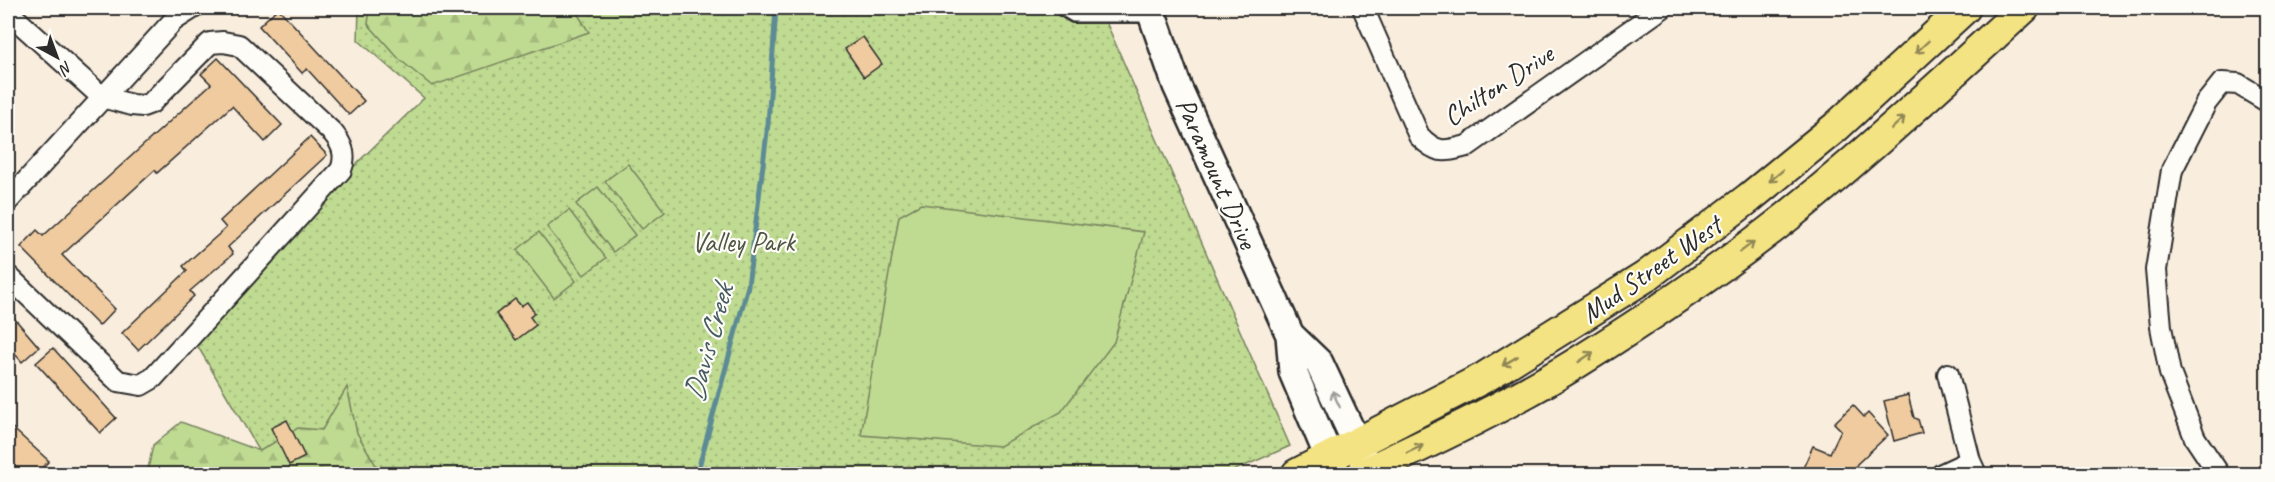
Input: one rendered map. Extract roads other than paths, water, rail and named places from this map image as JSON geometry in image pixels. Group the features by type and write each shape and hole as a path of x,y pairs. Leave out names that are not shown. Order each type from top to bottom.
{"main road":[{"name":"Mud Street West","path":"1297,474 1333,466 1356,443 1485,377 1645,278 1836,127 1965,8"},
{"name":"Mud Street West","path":"1367,473 1450,433 1574,365 1706,277 1785,218 1865,153 2025,8"},
{"name":"Paramount Drive","path":"1152,12 1177,86 1290,335 1293,372 1333,466"},
{"name":"Paramount Drive","path":"1290,335 1319,363 1356,443 1367,473"}],"street":[{"path":"8,201 174,20 193,8"},
{"name":"Chilton Drive","path":"1363,8 1419,135 1431,148 1446,152 1467,146 1662,8"},
{"path":"8,12 102,97 132,105 149,104 210,43 239,45 333,133 341,142 344,154 341,170 153,378 141,385 118,381 8,276"},
{"path":"2219,474 2195,438 2169,373 2161,327 2156,270 2172,170 2206,103 2222,84 2238,84 2268,102"},
{"path":"1942,474 1973,468 1948,374"}],"lane":[{"path":"1058,8 1073,17 1152,12"}],"waterway":[{"name":"Davis Creek","path":"697,474 748,286 768,124 776,8"}],"park label":[{"name":"Valley Park","path":"743,241"}]}
